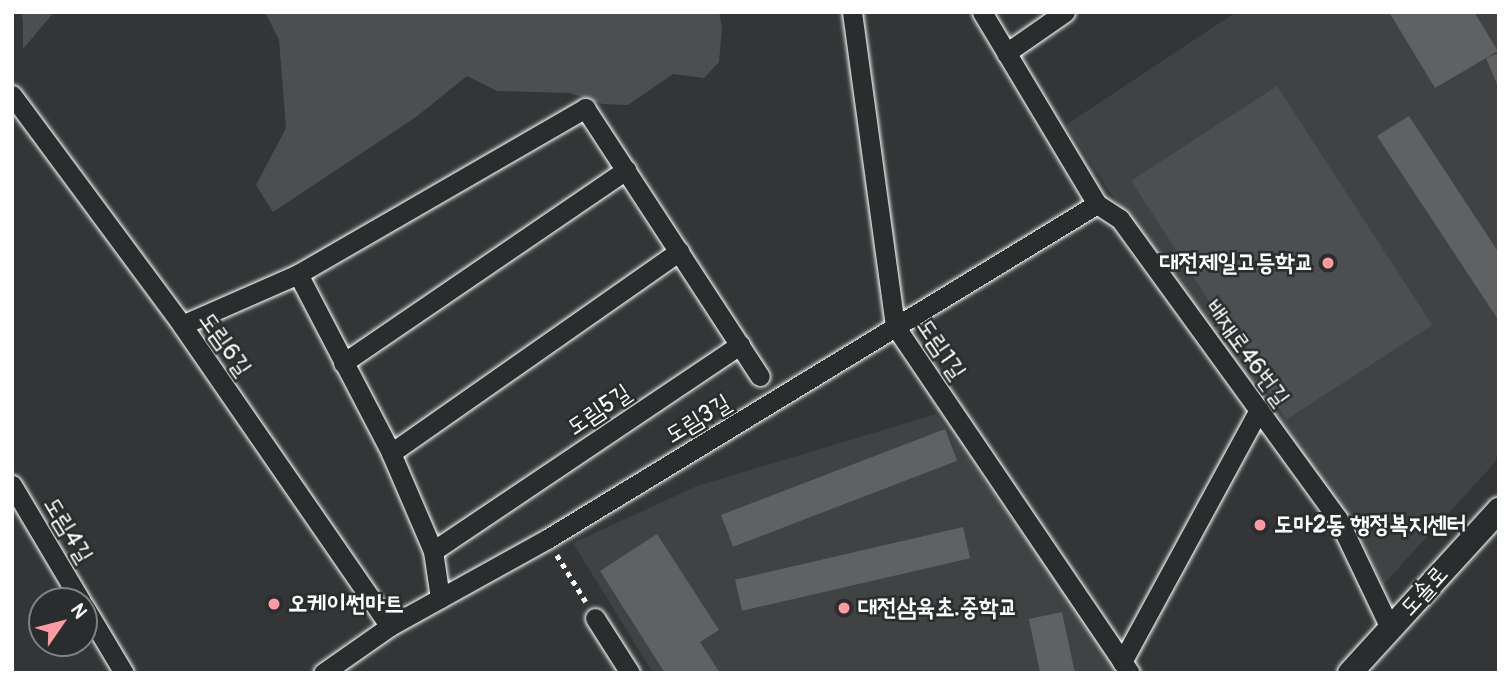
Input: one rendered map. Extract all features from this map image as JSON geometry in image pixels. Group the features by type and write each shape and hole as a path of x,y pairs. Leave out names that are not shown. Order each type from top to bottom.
{"street":[{"name":"도림1길","path":"852,12 895,326 1126,668 1259,411"},
{"name":"배재로46번길","path":"982,12 1097,204 1120,219 1338,519 1390,628"},
{"path":"1006,53 1065,12"},
{"name":"도림6길","path":"12,96 182,325 390,626"},
{"path":"182,325 298,274 585,108 760,376"},
{"path":"343,363 626,170"},
{"name":"도림3길","path":"323,673 390,626 547,539 1097,204"},
{"path":"391,453 679,251"},
{"path":"298,274 391,453 433,551 440,598"},
{"name":"도림5길","path":"433,551 740,345"},
{"name":"도림4길","path":"12,485 73,587"},
{"name":"도솔로","path":"1350,673 1499,510"},
{"path":"595,618 630,673"},
{"path":"98,629 124,673"}],"path":[{"path":"547,539 595,618"}],"shaded area":[{"path":"21,12 54,12 23,49 23,22"},
{"path":"265,12 719,12 722,28 719,62 704,78 673,74 628,105 603,104 570,93 497,91 467,76 416,117 273,212 256,185 286,128 279,40"},
{"name":"대전제일고등학교","path":"1236,12 1499,12 1499,458 1383,585 1352,521 1247,401 1066,125"},
{"path":"1277,86 1432,325 1286,420 1131,181"},
{"name":"대전삼육초.중학교","path":"936,414 1123,673 653,673 573,543 697,486"}],"building":[{"path":"1389,12 1474,12 1498,51 1435,88"},
{"path":"1499,53 1499,89 1486,58"},
{"path":"1409,116 1499,253 1499,321 1377,136"},
{"path":"945,429 957,461 733,547 721,515"},
{"path":"963,527 970,558 742,611 735,580"},
{"path":"657,534 719,630 700,642 720,673 665,673 600,571"},
{"path":"1062,612 1075,673 1040,673 1029,619"}],"place":[{"name":"대전제일고등학교","path":"1328,263"},
{"name":"도마2동 행정복지센터","path":"1260,525"},
{"name":"오케이썬마트","path":"274,604"},
{"name":"대전삼육초.중학교","path":"844,608"}]}
